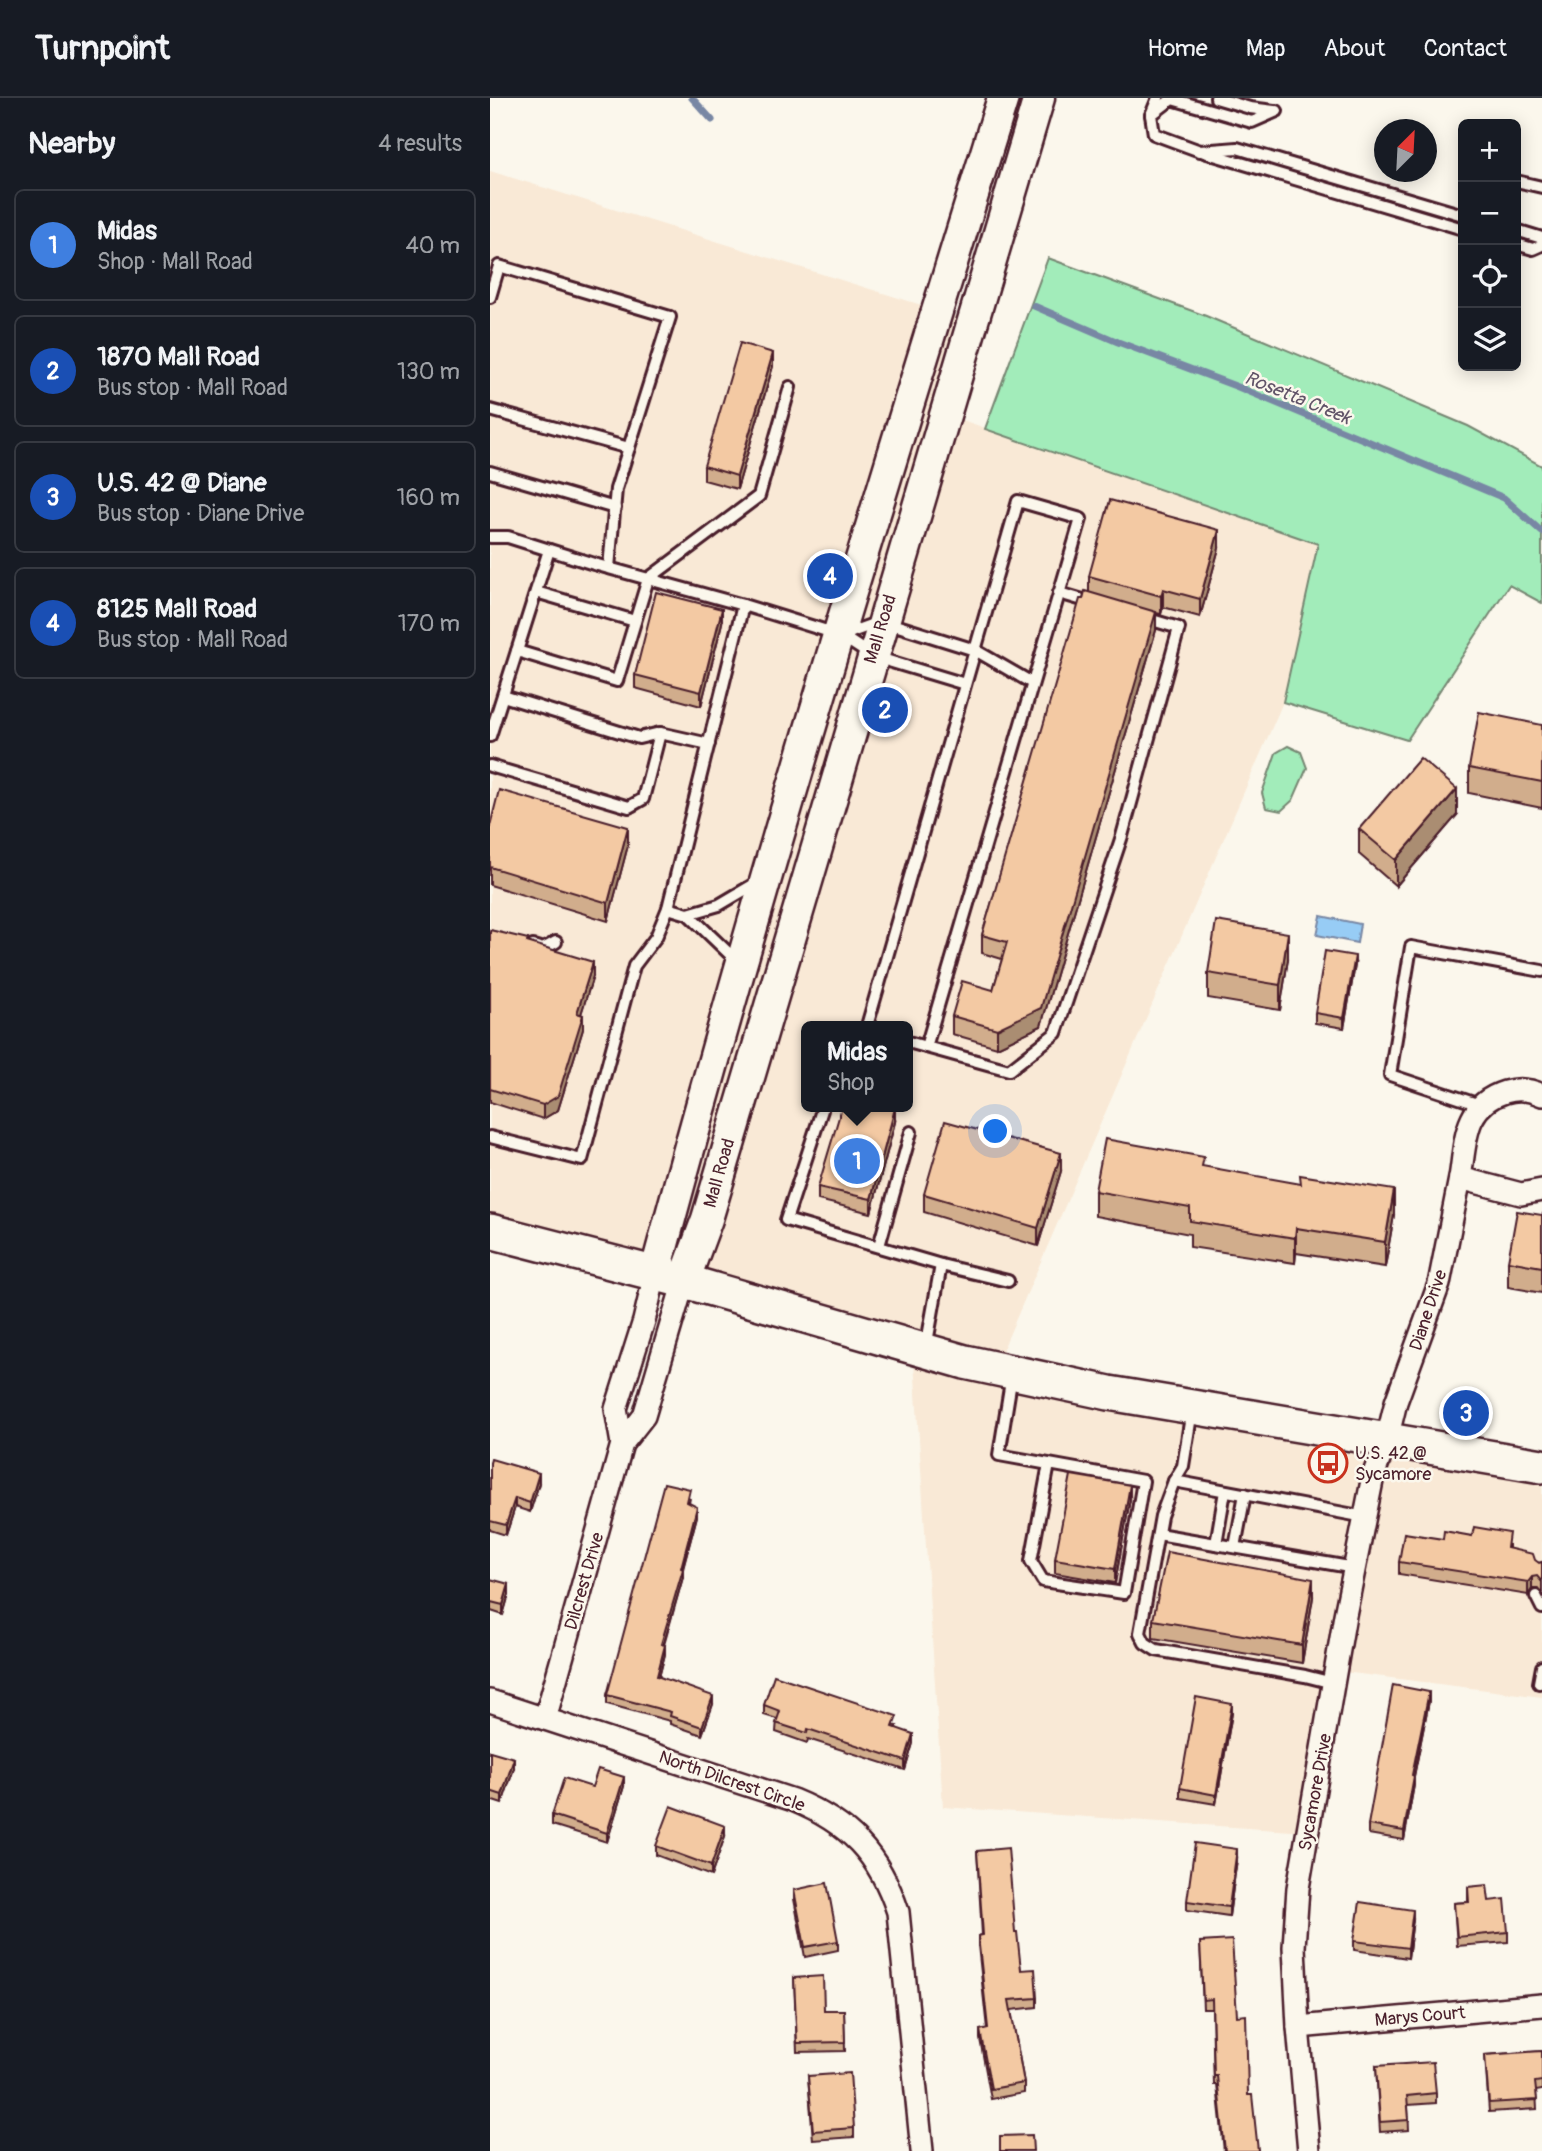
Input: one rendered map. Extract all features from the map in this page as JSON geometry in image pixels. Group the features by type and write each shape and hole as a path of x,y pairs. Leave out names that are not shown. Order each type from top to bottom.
{"main road":[{"name":"Mall Road","path":"669,1277 741,965 900,431 1003,98"},
{"name":"Mall Road","path":"669,1277 707,1219 1039,98"},
{"path":"490,1231 669,1277 1013,1372 1109,1393 1542,1466"}],"street":[{"path":"1479,1105 1497,1094 1514,1089 1532,1090 1542,1095"},
{"name":"Diane Drive","path":"1387,1439 1396,1402 1439,1284 1454,1215 1467,1129 1479,1105"},
{"path":"1460,1178 1521,1194 1542,1190"},
{"name":"Dilcrest Drive","path":"622,1444 616,1409 644,1321 669,1277"},
{"name":"Dilcrest Drive","path":"545,1718 622,1444 644,1416 669,1277"},
{"name":"Sycamore Drive","path":"1309,2151 1294,1947 1298,1888 1373,1476 1387,1439"},
{"name":"North Dilcrest Circle","path":"490,1701 793,1800 821,1812 844,1827 864,1845 890,1887 898,1912 922,2151"},
{"name":"Marys Court","path":"1298,2027 1542,2006"}],"lane":[{"path":"1158,98 1150,115 1154,134 1458,227"},
{"path":"1150,115 1172,99 1252,122 1278,111 1250,108 1216,98"},
{"path":"1200,150 1237,148 1458,214"},
{"path":"1521,181 1542,187"},
{"path":"1521,232 1542,238"},
{"path":"1519,245 1532,249 1542,245"},
{"path":"490,297 499,266 670,317 617,489 609,568"},
{"path":"517,651 617,681 648,579 759,496 790,387"},
{"path":"490,410 629,448"},
{"path":"490,472 615,508"},
{"path":"868,1021 1018,501 1081,519 926,1047"},
{"path":"490,537 508,537 840,635 872,656 965,684"},
{"path":"490,736 549,550"},
{"path":"536,592 635,621"},
{"path":"1059,593 1099,605"},
{"path":"490,1137 582,1160 634,965 656,937 668,908 743,605"},
{"path":"913,1043 1009,1070 1056,1033 1122,836 1179,628 1139,617"},
{"path":"840,635 882,621 975,650 1032,683"},
{"path":"503,696 639,738 660,733 709,744"},
{"path":"490,766 629,807 643,799 660,733"},
{"path":"688,914 719,905 768,877"},
{"path":"668,908 688,914 741,965"},
{"path":"516,942 543,949 556,942"},
{"path":"1479,1105 1390,1075 1411,947 1542,971"},
{"path":"821,1112 786,1220 941,1265 1008,1281"},
{"path":"879,1246 911,1132"},
{"path":"926,1350 941,1265"},
{"path":"1013,1372 999,1455 1049,1464 1143,1481 1124,1593 1043,1581 1031,1561 1049,1464"},
{"path":"1192,1407 1183,1466 1174,1481 1161,1517 1140,1633 1145,1643 1156,1650 1334,1683"},
{"path":"1174,1481 1365,1517"},
{"path":"1216,1544 1225,1491"},
{"path":"1235,1547 1245,1494"},
{"path":"1158,1534 1355,1567"},
{"path":"1536,1596 1542,1608"},
{"path":"1539,1683 1542,1667"}],"shaded area":[{"path":"490,171 973,321 945,414 1318,544 1283,702 997,1363 1542,1468 1542,1697 1336,1671 1307,1832 943,1807 913,1347 490,1231"}],"green space":[{"path":"1048,258 1206,316 1468,426 1542,466 1542,603 1509,585 1407,740 1283,702 1318,544 985,429"},
{"path":"1288,746 1301,752 1307,768 1293,800 1281,811 1266,808 1262,793 1276,753"}],"water":[{"path":"1321,916 1360,924 1357,943 1317,935"}],"building":[{"path":"740,343 773,353 737,476 704,466"},
{"path":"1110,500 1219,530 1200,599 1163,589 1161,596 1089,576"},
{"path":"1085,591 1156,612 1041,1008 997,1029 952,1016 962,981 993,990 1007,942 982,935 1080,599 1083,599"},
{"path":"656,592 722,609 701,692 635,675"},
{"path":"1479,712 1542,725 1542,782 1469,768"},
{"path":"1420,758 1457,789 1396,860 1359,829"},
{"path":"499,790 628,827 608,903 490,867 490,826"},
{"path":"1216,921 1288,933 1280,985 1208,973"},
{"path":"490,930 528,939 527,942 593,962 577,1013 583,1015 558,1096 543,1105 490,1089"},
{"path":"1325,951 1355,956 1344,1018 1315,1013"},
{"path":"840,1112 894,1112 871,1199 818,1187"},
{"path":"945,1121 1061,1153 1038,1228 924,1194"},
{"path":"1105,1139 1204,1157 1202,1166 1301,1184 1300,1175 1394,1190 1385,1242 1296,1228 1295,1238 1190,1221 1190,1208 1095,1191"},
{"path":"1517,1211 1542,1215 1542,1267 1508,1261"},
{"path":"491,1459 539,1473 530,1503 515,1498 506,1525 490,1521"},
{"path":"1071,1475 1130,1485 1115,1569 1055,1559"},
{"path":"664,1483 690,1489 687,1502 697,1507 681,1568 683,1569 661,1644 665,1645 657,1676 713,1696 702,1727 670,1716 671,1712 607,1695"},
{"path":"1474,1527 1509,1533 1507,1548 1533,1554 1535,1560 1542,1562 1542,1582 1537,1576 1528,1582 1399,1562 1404,1533 1443,1539 1444,1531 1472,1536"},
{"path":"1167,1552 1313,1579 1302,1645 1153,1620"},
{"path":"490,1579 509,1584 503,1605 491,1602 490,1605"},
{"path":"774,1675 897,1716 893,1727 913,1734 905,1761 808,1729 807,1733 776,1723 780,1711 764,1705"},
{"path":"1393,1685 1429,1692 1404,1831 1368,1825"},
{"path":"1196,1697 1232,1704 1216,1795 1180,1788"},
{"path":"490,1751 514,1758 502,1795 490,1791"},
{"path":"598,1769 624,1777 607,1833 552,1815 564,1778 592,1787"},
{"path":"671,1806 725,1826 711,1866 656,1846"},
{"path":"1195,1843 1237,1849 1229,1907 1187,1901"},
{"path":"1008,1848 1021,1970 1035,1969 1037,1998 1009,2000 1024,2083 991,2089 980,2030 988,2028 978,1936 983,1935 977,1851"},
{"path":"827,1883 838,1941 805,1947 794,1890"},
{"path":"1487,1885 1489,1901 1505,1899 1508,1932 1457,1937 1454,1903 1469,1902 1468,1887"},
{"path":"1360,1902 1413,1910 1408,1948 1354,1941"},
{"path":"1232,1940 1237,2016 1246,2015 1248,2095 1252,2095 1258,2151 1225,2151 1217,2076 1214,2076 1212,1999 1203,2000 1200,1942"},
{"path":"823,1976 824,2010 844,2010 845,2042 797,2043 794,1978"},
{"path":"1542,2051 1542,2081 1535,2082 1537,2100 1489,2103 1485,2055"},
{"path":"1433,2062 1436,2093 1407,2096 1409,2120 1380,2122 1376,2066"},
{"path":"850,2073 854,2128 813,2131 808,2076"},
{"path":"1032,2135 1033,2151 1000,2151 1000,2136"}],"waterway":[{"name":"Rosetta Creek","path":"692,98 712,120"},
{"name":"Rosetta Creek","path":"1034,306 1118,342 1238,387 1504,498 1542,532"}],"place":[{"name":"8125 Mall Road","path":"830,576"},
{"name":"1870 Mall Road","path":"885,710"},
{"name":"Midas","path":"857,1161"},
{"name":"U.S. 42 @ Diane","path":"1466,1413"},
{"name":"U.S. 42 @ Sycamore","path":"1328,1463"}]}
